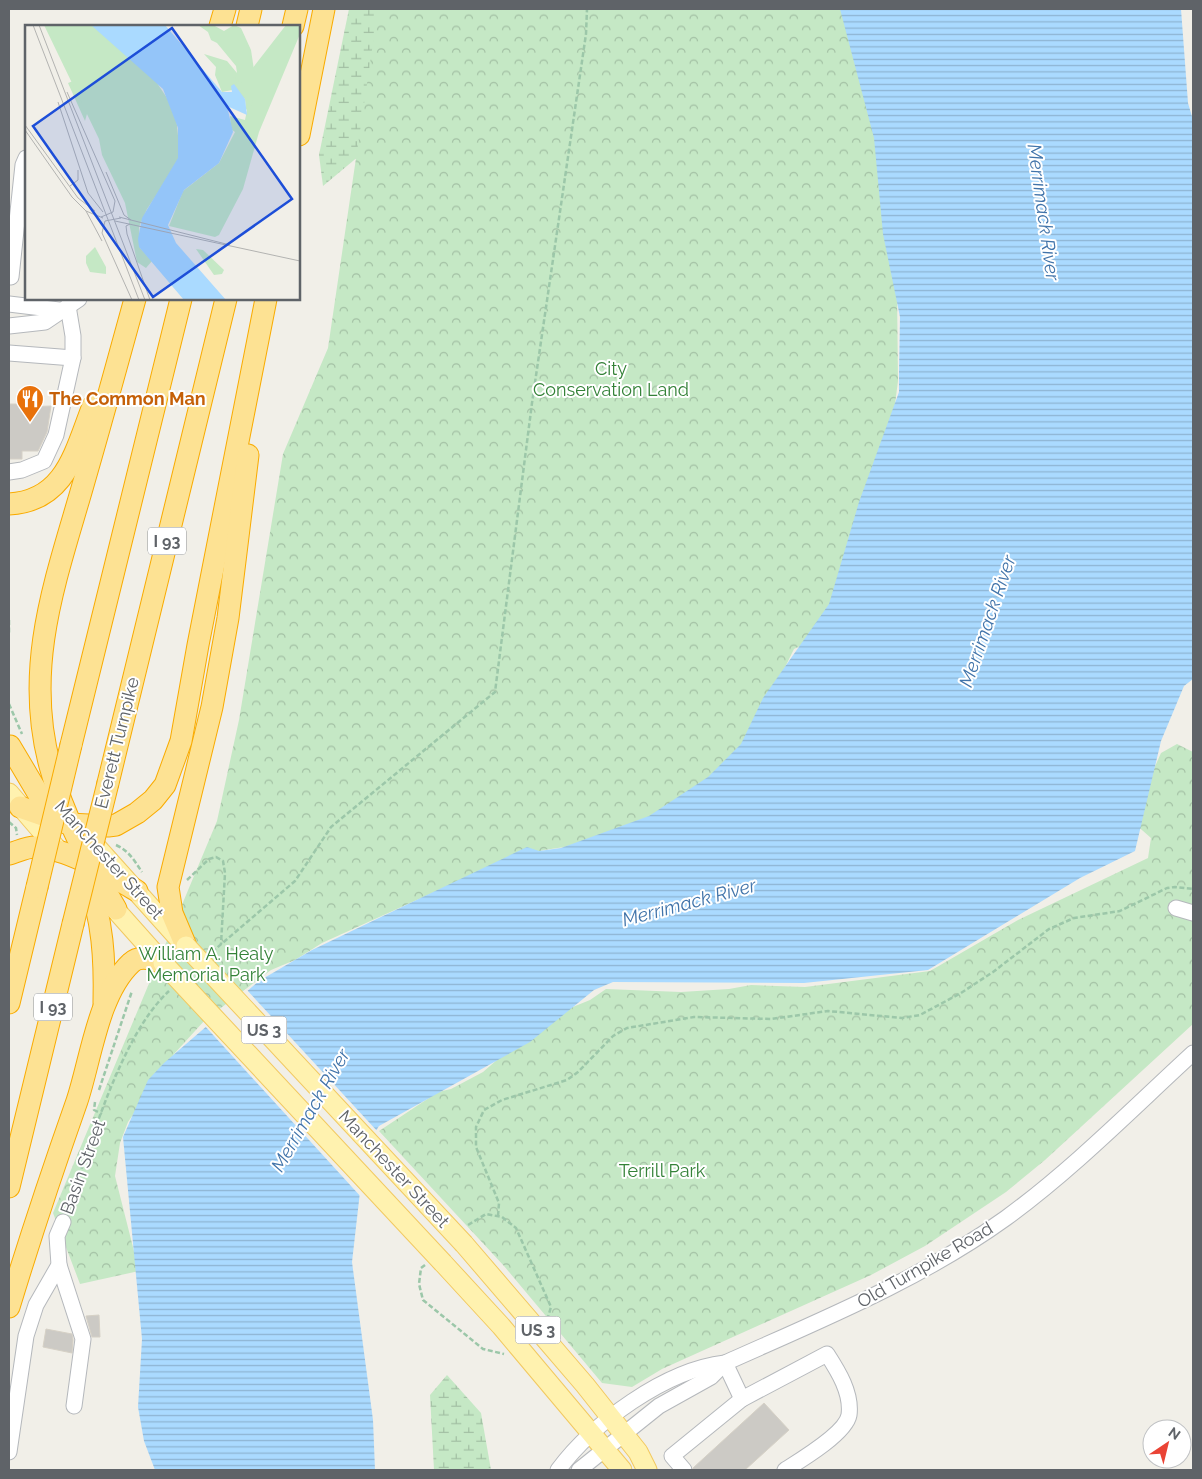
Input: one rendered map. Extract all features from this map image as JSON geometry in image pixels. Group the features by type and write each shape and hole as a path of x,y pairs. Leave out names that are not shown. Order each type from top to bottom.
{"highway":[{"path":"220,25 225,9"},
{"path":"247,25 251,9"},
{"path":"293,25 297,9"},
{"path":"300,130 324,9"},
{"path":"9,504 22,503 37,498 61,480 70,466 134,300"},
{"path":"104,1008 105,975 96,905 79,865 49,764 41,721 39,673 42,645 66,546 134,300"},
{"name":"I 93","path":"9,1003 181,300"},
{"name":"Everett Turnpike","path":"9,1187 226,300"},
{"path":"13,807 65,819 108,826 116,825 137,813 153,800 165,785 181,741 266,300"},
{"path":"186,946 172,914 168,887 212,707 228,618 266,300"},
{"path":"9,745 65,819"},
{"path":"14,848 33,847 79,865 141,883"},
{"path":"79,865 116,909"},
{"path":"9,1307 36,1219 77,1100 104,1008 117,982 131,962 146,958 163,963"}],"main road":[{"name":"Manchester Street","path":"13,807 79,865"},
{"name":"Manchester Street","path":"65,819 141,883 186,946 464,1244 624,1434 638,1452 647,1470"},
{"name":"Manchester Street","path":"116,909 163,963 501,1326 622,1470"}],"street":[{"path":"11,277 25,162"},
{"path":"9,304 68,305"},
{"path":"9,326 45,322 68,305"},
{"path":"9,472 22,470 44,461 56,435 73,358 73,336 68,305"},
{"path":"9,353 73,358"},
{"path":"1176,908 1193,913"},
{"name":"Old Turnpike Road","path":"558,1470 611,1418 635,1400 681,1374 704,1366 724,1363 873,1297 954,1252 997,1224 1075,1161 1193,1053"},
{"name":"Basin Street","path":"63,1222 58,1236 59,1264 83,1339 74,1406"},
{"path":"9,1452 26,1336 36,1305 59,1264"},
{"path":"684,1470 672,1456 742,1399 828,1354 840,1373 849,1399 849,1416 837,1432 786,1470"},
{"path":"724,1363 742,1399"},
{"name":"Old Turnpike Road","path":"579,1470 660,1406 711,1377 724,1363"}],"path":[{"path":"207,957 295,881 331,827 495,692 507,582 583,53 587,9"},
{"path":"9,620 9,635"},
{"path":"13,807 16,828 14,848"},
{"path":"112,843 125,849 141,883"},
{"path":"183,883 208,859 216,857 223,861 221,944"},
{"path":"498,1216 499,1202 476,1148 476,1127 484,1110 502,1100 567,1080 578,1072 613,1036 627,1028 694,1017 771,1019 828,1011 902,1018 920,1015 985,977 1049,929 1074,918 1120,911 1167,888 1193,889"},
{"path":"98,1093 134,984"},
{"name":"Basin Street","path":"63,1222 122,1061 144,1022 172,988"},
{"path":"96,1102 94,1110 102,1114"}],"green space":[{"path":"349,9 524,9 505,34 323,186 319,155"},
{"name":"City Conservation Land","path":"378,9 846,9 864,61 897,290 898,381 891,435 869,527 813,640 794,649 750,738 689,807 592,843 544,850 505,860 322,943 295,960 271,970 205,1020 174,1054 128,1122 120,1143 115,1176 139,1271 80,1284 53,1213 217,821 239,720 283,454 328,348"},
{"name":"Terrill Park","path":"1177,744 1193,752 1193,1024 1045,1160 1006,1192 925,1246 871,1275 662,1369 632,1387 602,1383 504,1266 379,1131 438,1092 451,1089 483,1072 525,1040 537,1036 558,1013 590,1000 606,989 681,992 729,989 751,985 805,987 930,971 1018,920 1148,858 1151,838 1134,823 1144,791 1161,753"},
{"path":"447,1375 481,1413 491,1470 434,1470 430,1395"}],"water":[{"name":"Merrimack River","path":"840,9 1181,9 1188,103 1193,120 1193,679 1184,686 1161,741 1135,851 1080,878 928,970 804,983 613,982 594,990 530,1042 379,1126 365,1148 352,1262 373,1420 375,1470 155,1470 144,1441 138,1407 142,1339 123,1137 148,1080 164,1063 259,981 312,950 527,847 539,851 561,848 649,816 708,777 741,744 763,698 829,604 859,502 899,392 900,317 883,234 874,138"}],"pier":[{"path":"246,989 378,1132 368,1149 362,1198 204,1025"}],"building":[{"name":"The Common Man","path":"9,404 21,404 21,407 51,406 47,432 38,451 22,451 22,459 9,459"},
{"path":"99,1315 100,1337 92,1337 86,1316"},
{"path":"46,1329 72,1334 72,1353 43,1347"},
{"path":"764,1403 789,1430 745,1470 693,1470 693,1468"}],"place":[{"name":"The Common Man","path":"30,423"}],"park label":[{"name":"William A. Healy Memorial Park","path":"206,964"}]}
